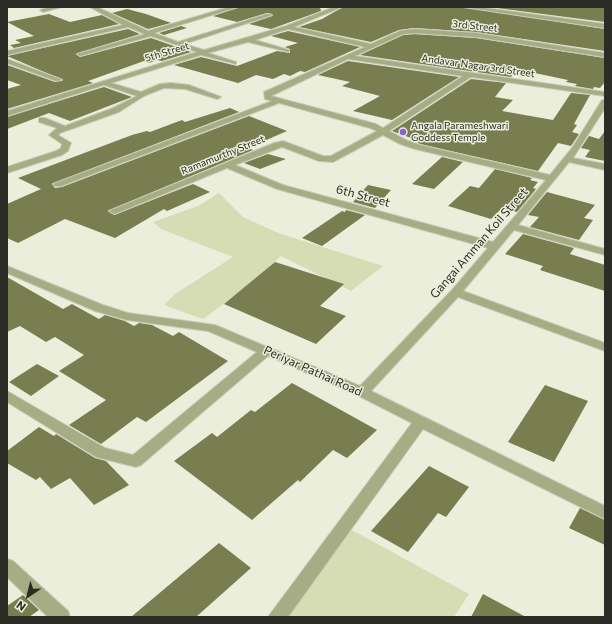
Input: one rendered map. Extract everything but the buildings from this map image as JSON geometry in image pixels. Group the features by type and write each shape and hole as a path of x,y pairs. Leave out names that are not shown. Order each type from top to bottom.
{"street":[{"path":"43,10 59,7"},
{"path":"94,7 150,34 180,43 201,53 234,63"},
{"path":"80,54 235,7"},
{"path":"319,7 336,8"},
{"path":"466,7 605,26"},
{"name":"5th Street","path":"8,113 105,82 248,40 288,27 336,8"},
{"path":"180,43 269,15"},
{"path":"7,52 129,25"},
{"path":"288,27 371,46"},
{"name":"3rd Street","path":"279,101 268,96 268,94 402,32 414,31 476,35 605,55"},
{"path":"248,40 287,51"},
{"name":"Andavar Nagar 3rd Street","path":"348,57 605,94"},
{"path":"7,61 58,80"},
{"name":"Ramamurthy Street","path":"114,211 283,144 322,159 333,159 384,131 469,75"},
{"path":"105,82 141,94"},
{"path":"7,170 65,149 67,143 53,135 64,128 116,110 133,102 140,97 141,94 163,86 186,86 217,97"},
{"path":"58,184 279,101 373,126 403,142 418,147 551,178"},
{"name":"Gangai Amman Koil Street","path":"362,392 456,292 567,159 603,107"},
{"path":"42,120 64,128"},
{"path":"567,159 605,167"},
{"name":"6th Street","path":"227,165 280,187 494,246"},
{"path":"511,226 605,252"},
{"name":"Periyar Pathai Road","path":"7,269 99,308 127,316 211,328 362,392 605,513"},
{"path":"456,292 605,347"},
{"path":"7,396 101,453 136,460 266,351"},
{"path":"277,617 420,422"},
{"path":"7,566 61,617"}],"green space":[{"path":"219,193 243,217 278,233 383,266 351,291 281,256 250,284 203,319 164,305 175,294 233,257 161,229 153,222 198,206"},
{"path":"350,529 469,594 454,617 287,617"}],"place":[{"name":"Angala Parameshwari Goddess Temple","path":"403,132"}]}
